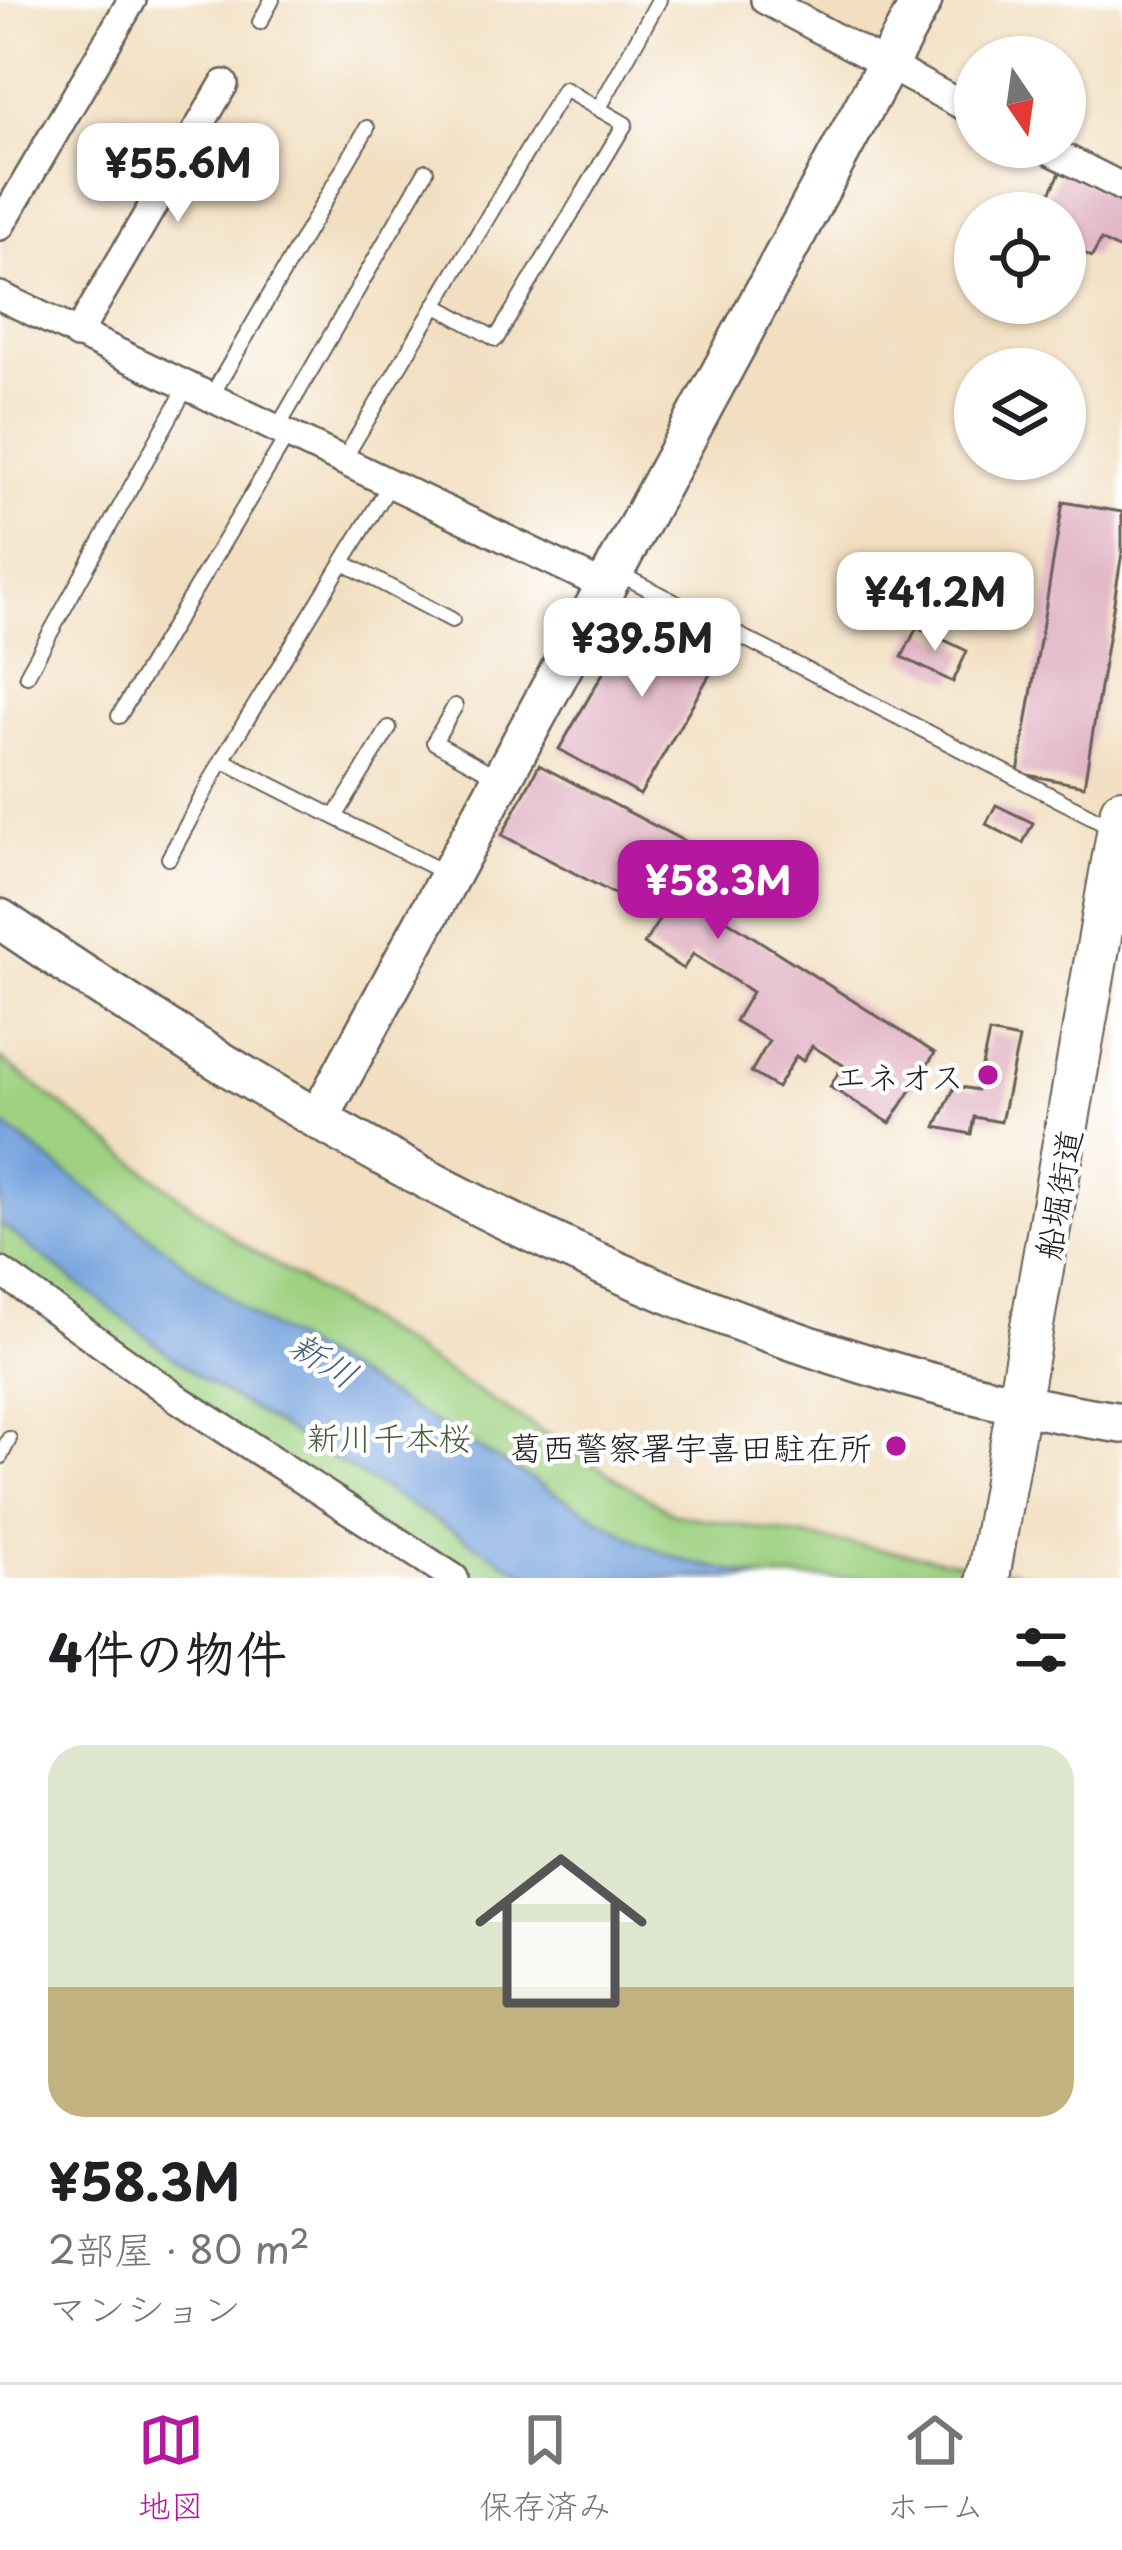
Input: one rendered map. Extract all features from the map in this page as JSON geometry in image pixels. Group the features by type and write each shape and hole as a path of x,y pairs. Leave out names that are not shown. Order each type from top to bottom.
{"main road":[{"name":"船堀街道","path":"989,1572 1120,820"}],"street":[{"path":"0,226 132,0"},
{"path":"765,0 954,101"},
{"path":"320,1116 922,0"},
{"path":"77,334 224,84"},
{"path":"1084,168 1122,187"},
{"path":"0,296 197,394 608,578"},
{"path":"0,919 163,1030 276,1097 567,1248 697,1304 807,1343 1022,1403 1122,1423"},
{"path":"0,1271 200,1413 454,1578"}],"lane":[{"path":"260,22 272,0"},
{"path":"598,109 658,0"},
{"path":"344,459 435,305 564,89 625,124 496,339 435,305"},
{"path":"27,675 197,394 367,128"},
{"path":"119,716 426,171"},
{"path":"169,858 222,760 391,483"},
{"path":"344,562 452,620"},
{"path":"608,578 1120,820"},
{"path":"455,706 434,742 500,778"},
{"path":"335,818 389,728"},
{"path":"222,760 447,874"},
{"path":"0,1456 9,1439"}],"green space":[{"name":"新川千本桜","path":"0,1058 236,1240 674,1514 1051,1578 454,1578 0,1271"}],"water":[{"path":"0,1122 257,1319 641,1543 685,1561 762,1578 533,1578 491,1554 203,1380 0,1224"}],"building":[{"path":"1061,171 1122,203 1122,251 1101,240 1092,257 1086,254 1086,192 1050,192"},
{"path":"1063,502 1122,512 1122,553 1084,786 1018,773"},
{"path":"643,604 724,650 640,795 559,749"},
{"path":"917,627 967,651 953,682 902,657"},
{"path":"539,765 718,859 697,901 935,1053 890,1123 830,1087 843,1065 812,1046 803,1061 796,1056 777,1088 751,1072 769,1041 735,1021 752,992 693,954 683,969 644,944 660,918 502,835"},
{"path":"996,805 1033,823 1023,843 986,824"},
{"path":"989,1033 1019,1039 1001,1122 974,1117 971,1134 936,1127 955,1086 977,1090"}],"place":[{"name":"エネオス","path":"988,1075"},
{"name":"葛西警察署宇喜田駐在所","path":"896,1446"}],"water label":[{"name":"新川","path":"325,1358"}]}
